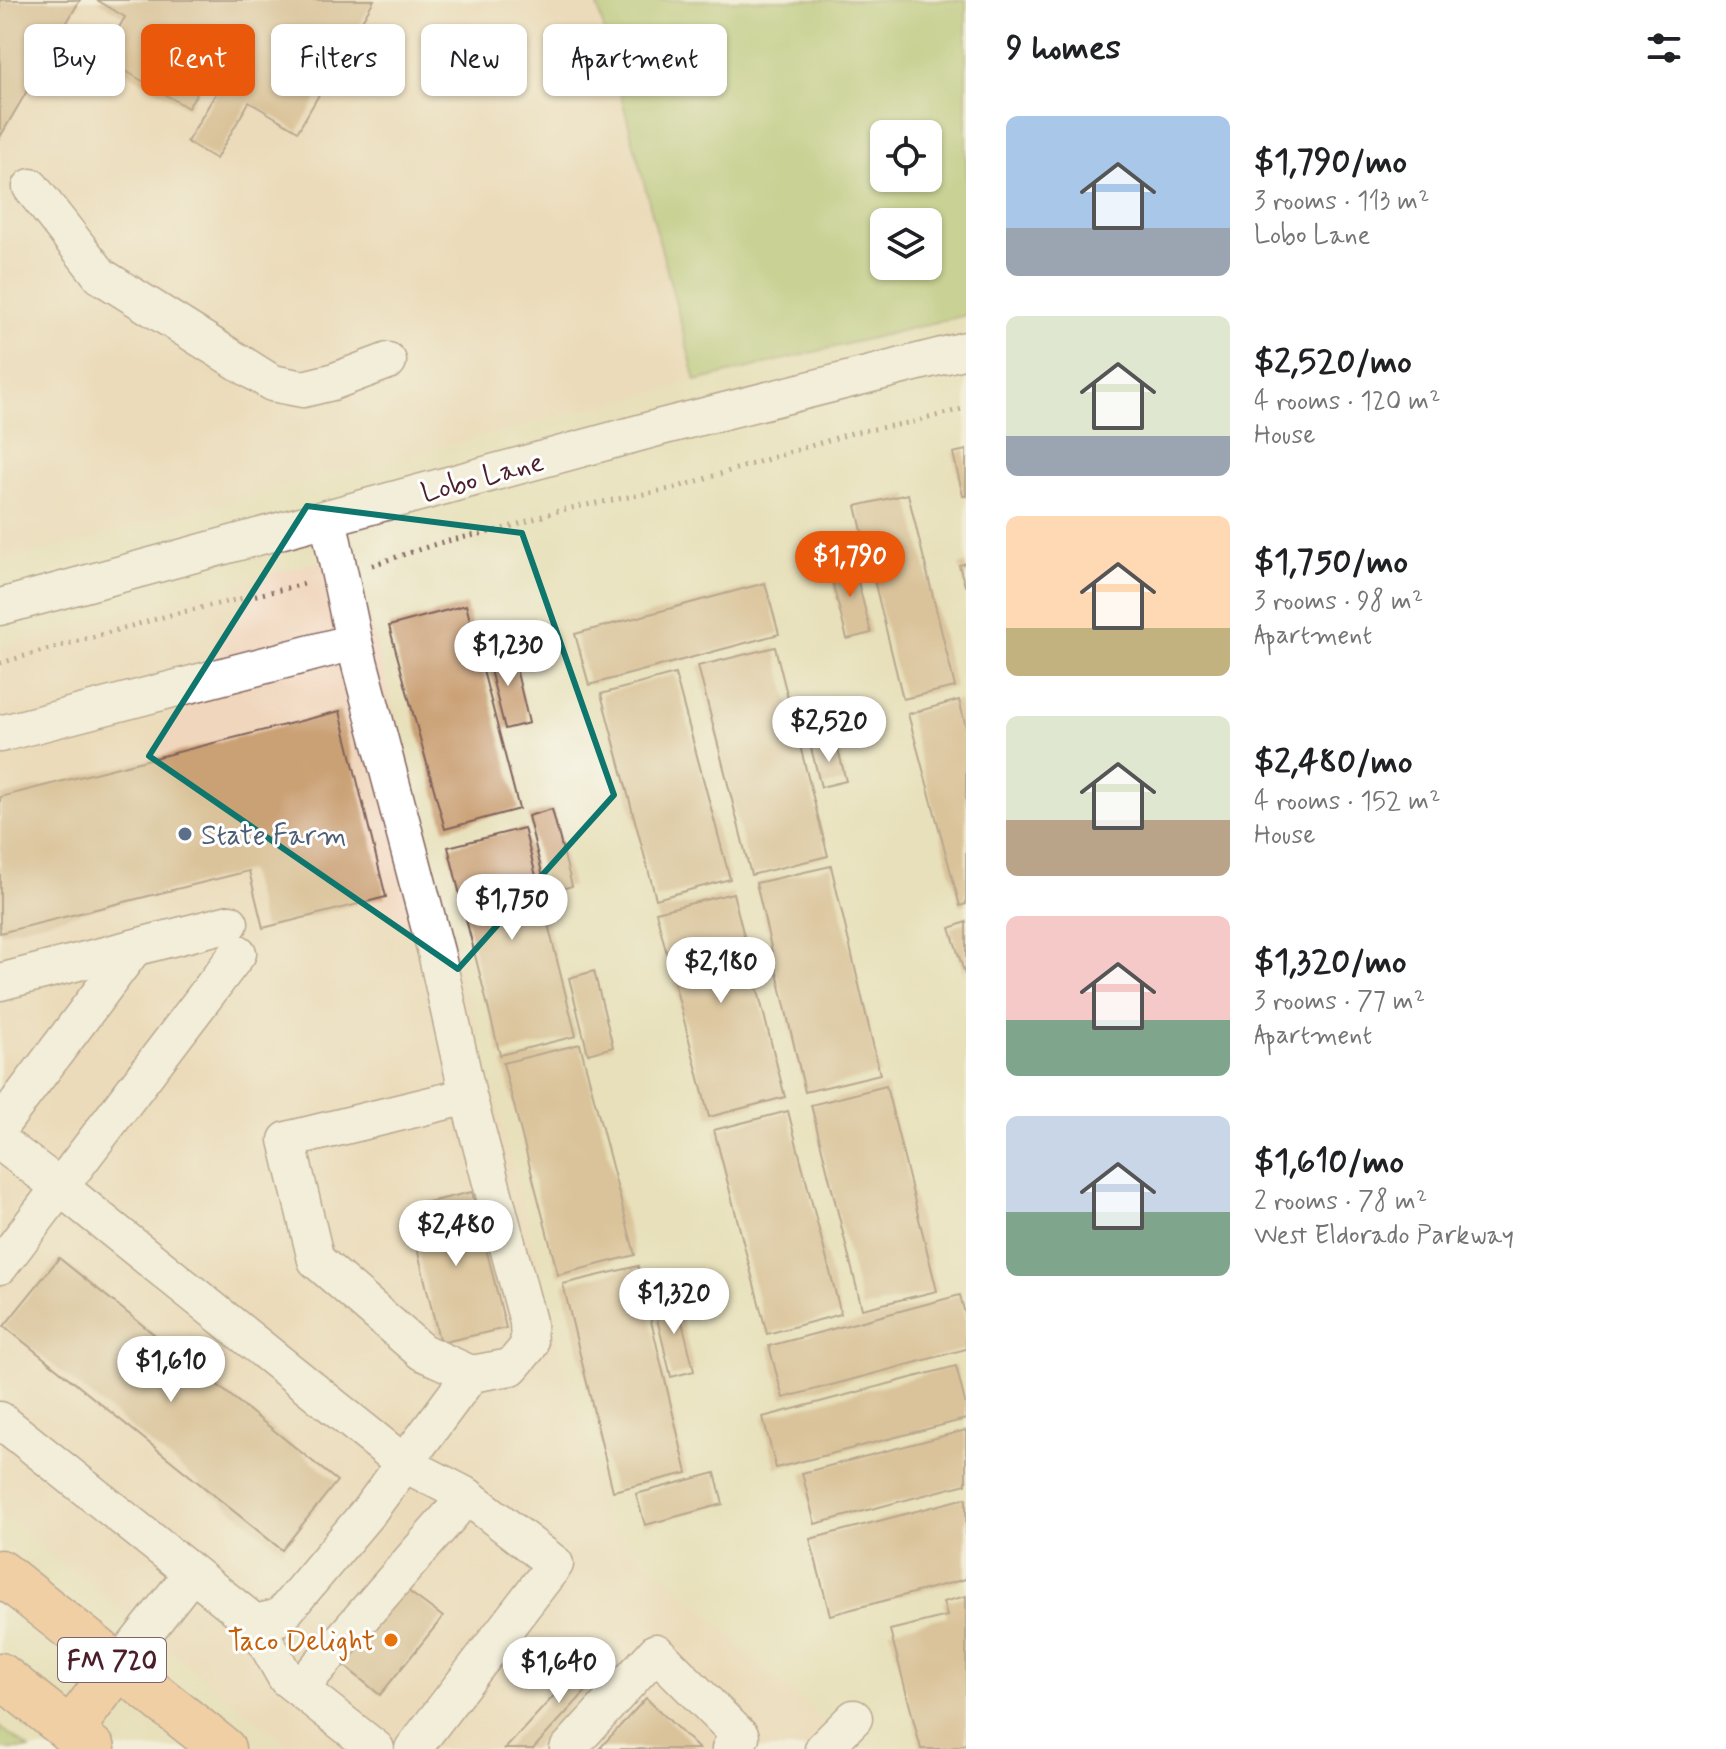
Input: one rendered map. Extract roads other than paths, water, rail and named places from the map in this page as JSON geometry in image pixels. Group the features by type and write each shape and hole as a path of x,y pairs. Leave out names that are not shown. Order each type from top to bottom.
{"main road":[{"name":"FM 720","path":"0,1572 223,1749"},
{"path":"82,1740 119,1666"},
{"name":"FM 720","path":"0,1675 82,1740"}],"street":[{"path":"31,187 101,276 272,383 303,389 332,382 388,361"},
{"name":"Lobo Lane","path":"0,607 661,427 966,350"},
{"path":"328,518 354,642 436,952 468,1096 528,1322 529,1346 511,1367 471,1374 422,1352 316,1260 287,1140 468,1096"},
{"path":"0,734 354,642"},
{"path":"0,982 134,948 234,938 60,1187 0,1266"},
{"path":"0,1126 13,1082 134,948"},
{"path":"0,1142 405,1464 467,1496 555,1564 413,1749"},
{"path":"255,1623 280,1617 405,1464 471,1374"},
{"path":"0,1420 255,1623 286,1678 376,1749"},
{"path":"300,1688 467,1496"},
{"path":"119,1666 192,1573"},
{"path":"568,1749 656,1652 735,1743"},
{"path":"823,1749 854,1718"}],"place":[{"name":"State Farm","path":"185,834"},
{"name":"Taco Delight","path":"391,1640"}]}
